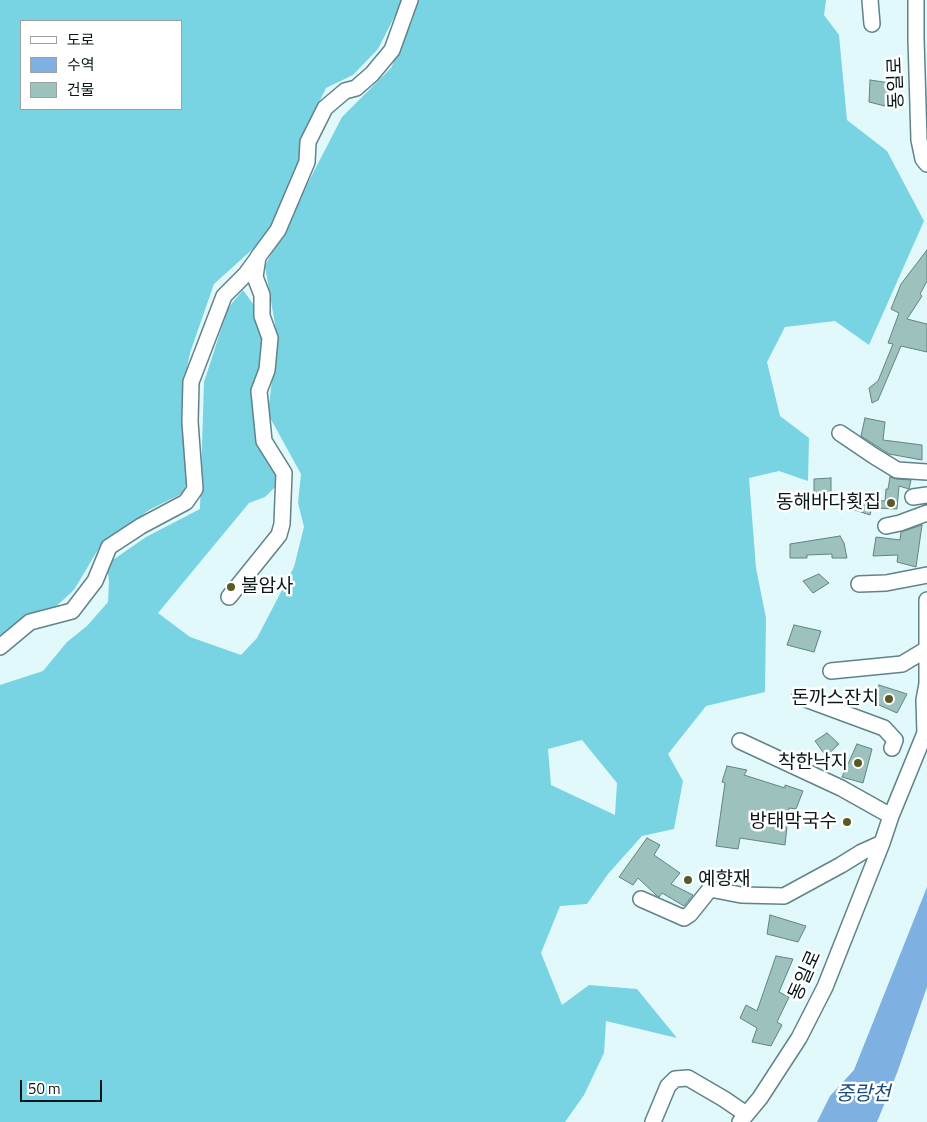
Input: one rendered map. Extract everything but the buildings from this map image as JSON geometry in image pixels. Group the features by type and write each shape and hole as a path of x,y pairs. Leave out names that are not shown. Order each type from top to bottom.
{"street":[{"path":"0,647 30,622 72,611 95,581 109,547 141,526 186,502 195,489 190,422 191,382 224,296 246,274 278,230 307,162 308,142 325,108 345,91 362,84 392,50 410,0"},
{"path":"870,0 872,24"},
{"name":"동일로","path":"916,0 919,140 923,159 927,164"},
{"path":"229,596 279,535 282,524 284,473 264,441 259,391 267,370 270,338 262,316 262,295 255,277 258,257"},
{"path":"840,433 897,470 927,472"},
{"path":"886,526 927,514"},
{"path":"860,584 886,583 927,576"},
{"path":"926,731 924,700 927,659 927,600"},
{"path":"831,671 902,664 926,649"},
{"path":"800,697 884,728 893,744 918,750"},
{"name":"동일로","path":"653,1122 668,1086 675,1079 688,1078 724,1099 743,1118 760,1098 799,1038 825,987 926,731"},
{"path":"740,741 841,788 891,816"},
{"path":"641,899 684,918 690,914 710,890 740,895 784,896 862,852 882,843"}],"shaded area":[{"path":"0,0 403,0 378,49 353,75 326,88 307,127 297,170 275,223 255,247 214,284 190,353 183,388 188,479 183,493 149,510 99,548 74,590 52,610 0,635"},
{"path":"418,0 826,0 824,15 839,35 847,120 887,151 924,221 869,345 835,321 785,327 767,362 780,416 809,438 808,481 779,471 749,478 756,568 766,618 765,692 706,706 668,754 683,781 674,829 642,836 608,874 587,904 560,906 541,953 562,1005 589,985 637,989 677,1038 606,1021 604,1053 584,1095 565,1122 0,1122 0,685 43,671 67,642 87,626 108,602 109,582 107,564 146,537 200,509 204,382 228,308 243,290 256,308 264,338 260,367 273,465 279,483 265,497 249,503 158,613 190,637 241,655 257,638 294,567 304,527 298,503 301,474 268,414 277,336 265,266 342,117 391,68 412,21","holes":["582,740 617,783 615,815 551,785 548,749"]}],"water":[{"name":"중랑천","path":"927,887 927,987 897,1073 877,1122 817,1122 830,1096 854,1070"}],"place":[{"name":"동해바다횟집","path":"891,503"},
{"name":"불암사","path":"231,587"},
{"name":"돈까스잔치","path":"889,699"},
{"name":"착한낙지","path":"858,763"},
{"name":"방태막국수","path":"847,822"},
{"name":"예향재","path":"688,880"}]}
